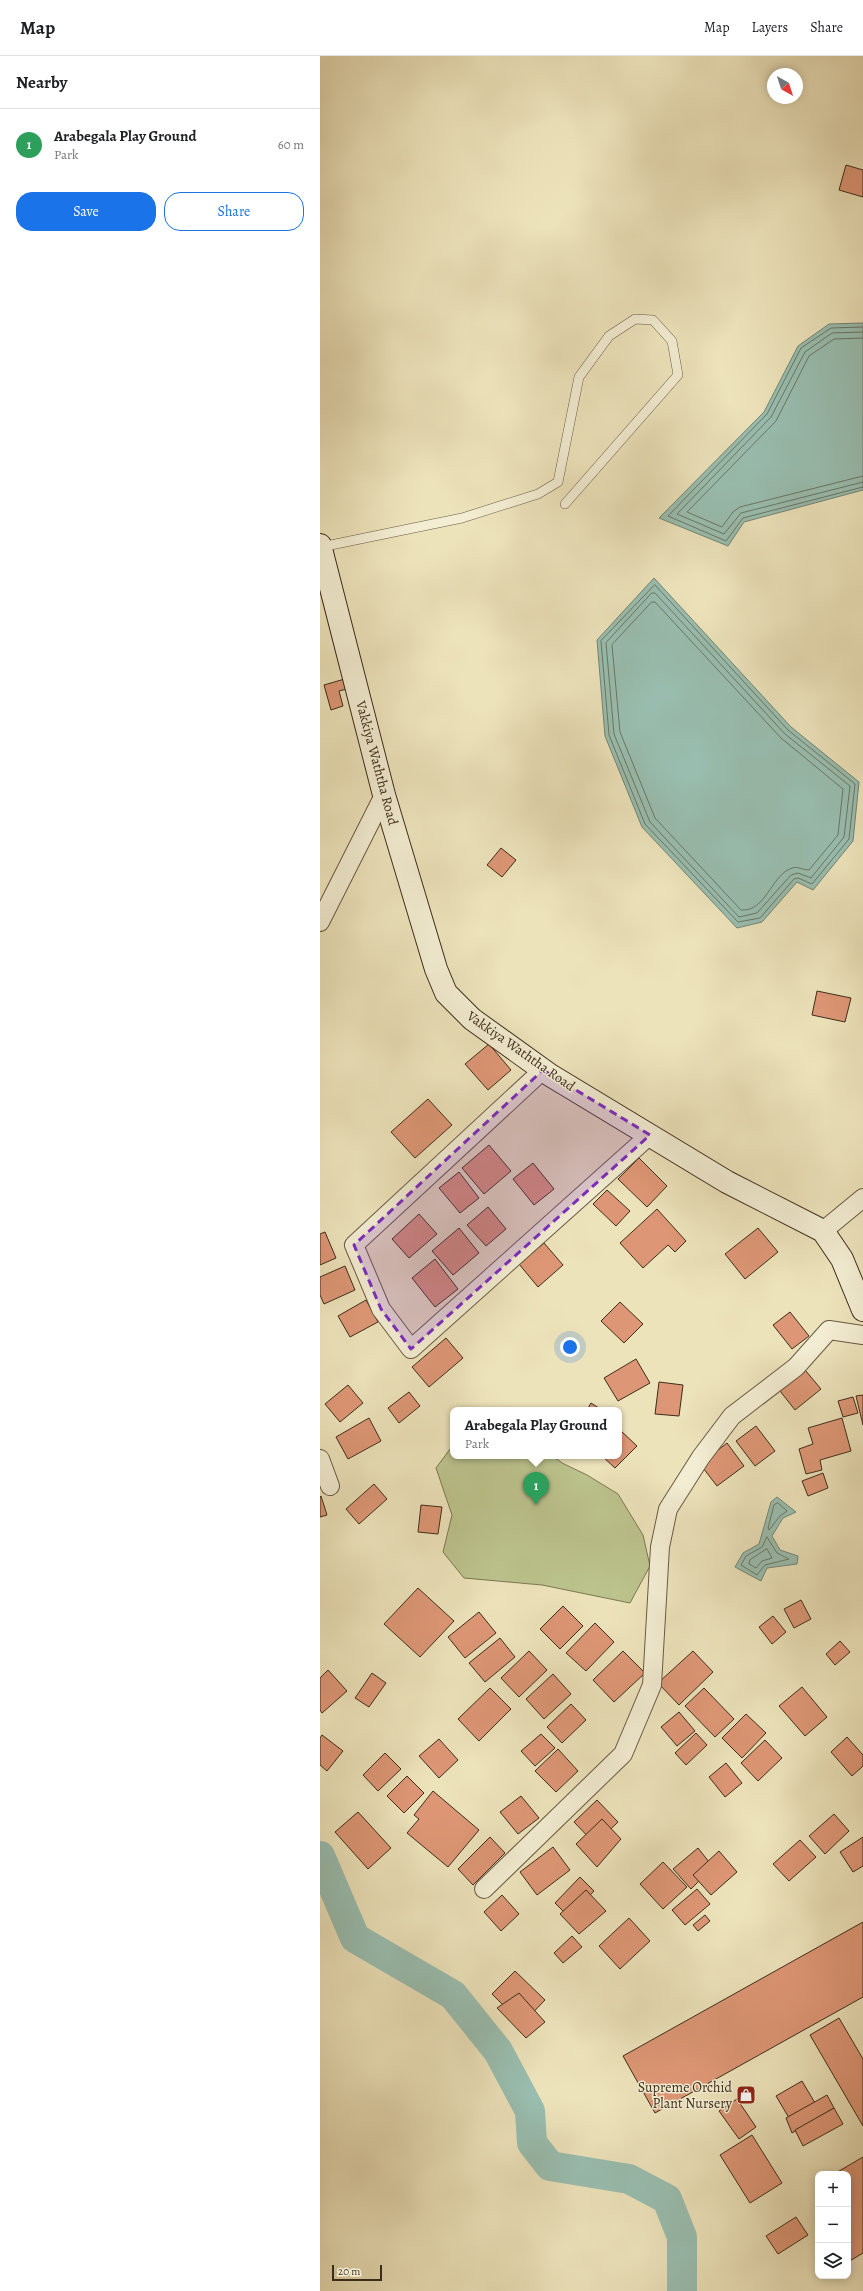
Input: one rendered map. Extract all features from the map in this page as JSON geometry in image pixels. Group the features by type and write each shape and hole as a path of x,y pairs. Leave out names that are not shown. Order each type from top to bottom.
{"street":[{"name":"Vakkiya Waththa Road","path":"320,546 384,796 436,970 446,993 472,1019 543,1070 727,1182 823,1231 842,1259 863,1310"},
{"path":"320,922 384,796"},
{"path":"543,1070 354,1245 381,1309 411,1349 650,1135"},
{"path":"823,1231 863,1198"},
{"path":"484,1889 623,1754 652,1685 660,1547 668,1509 701,1457 732,1416 796,1367 829,1330 863,1336"},
{"path":"320,1459 330,1486"}],"lane":[{"path":"320,546 462,518 538,494 558,482 579,377 609,336 635,318 653,320 672,341 678,375 565,504"}],"highlighted area":[{"path":"543,1070 650,1135 411,1349 381,1309 354,1245"}],"green space":[{"path":"450,1449 450,1459 557,1459 618,1494 643,1535 650,1566 630,1603 542,1585 464,1578 443,1552 452,1515 436,1468"}],"water":[{"path":"863,323 863,490 744,522 728,546 659,518 764,412 798,346 829,324"},
{"path":"654,578 791,727 859,782 853,841 813,890 797,882 762,922 737,928 642,827 605,736 597,640"},
{"path":"777,1497 796,1512 783,1518 772,1536 780,1550 798,1556 797,1564 767,1568 761,1581 735,1567 743,1553 759,1544 771,1502"}],"building":[{"path":"846,165 863,170 863,197 839,190"},
{"path":"348,678 351,688 339,691 343,706 331,710 324,685"},
{"path":"501,848 516,860 502,877 487,865"},
{"path":"817,991 851,998 845,1022 812,1015"},
{"path":"489,1044 511,1070 488,1090 465,1064"},
{"path":"428,1099 452,1125 415,1158 391,1132"},
{"path":"489,1145 511,1171 484,1194 462,1168"},
{"path":"639,1158 667,1186 647,1207 618,1179"},
{"path":"533,1163 554,1189 534,1205 513,1179"},
{"path":"459,1172 479,1198 460,1213 439,1188"},
{"path":"607,1190 630,1211 616,1226 593,1204"},
{"path":"488,1207 506,1229 486,1246 467,1225"},
{"path":"657,1209 686,1241 675,1252 668,1245 643,1268 620,1243"},
{"path":"419,1214 437,1234 409,1258 392,1239"},
{"path":"459,1228 479,1253 453,1275 432,1251"},
{"path":"758,1228 778,1252 745,1279 725,1254"},
{"path":"325,1232 336,1258 320,1265 320,1234"},
{"path":"544,1243 563,1265 538,1287 519,1264"},
{"path":"435,1259 458,1289 435,1307 412,1278"},
{"path":"345,1266 355,1290 324,1304 320,1295 320,1277"},
{"path":"366,1300 378,1322 350,1337 338,1316"},
{"path":"620,1302 643,1324 624,1343 601,1321"},
{"path":"790,1312 809,1336 792,1349 773,1325"},
{"path":"446,1338 463,1358 429,1387 412,1367"},
{"path":"636,1359 650,1383 618,1401 604,1378"},
{"path":"805,1370 821,1389 795,1410 780,1391"},
{"path":"659,1382 683,1385 679,1416 655,1414"},
{"path":"348,1385 363,1403 340,1422 325,1404"},
{"path":"409,1392 420,1406 399,1423 388,1408"},
{"path":"863,1395 863,1425 856,1396"},
{"path":"853,1397 858,1413 843,1417 838,1401"},
{"path":"591,1403 597,1407 589,1407"},
{"path":"369,1418 381,1441 348,1459 336,1437"},
{"path":"842,1418 851,1451 820,1460 822,1470 806,1474 799,1449 813,1444 808,1428"},
{"path":"756,1426 775,1451 755,1466 736,1441"},
{"path":"622,1432 637,1446 615,1468 605,1459 622,1459"},
{"path":"727,1443 744,1466 717,1486 700,1464"},
{"path":"823,1473 828,1488 808,1496 802,1481"},
{"path":"374,1484 387,1499 359,1524 346,1509"},
{"path":"321,1496 327,1515 320,1517 320,1497"},
{"path":"421,1505 442,1507 438,1534 418,1532"},
{"path":"418,1588 454,1621 420,1657 384,1624"},
{"path":"801,1600 811,1619 794,1628 784,1609"},
{"path":"563,1606 583,1626 560,1649 540,1629"},
{"path":"479,1612 496,1633 465,1658 448,1637"},
{"path":"773,1616 786,1632 772,1644 759,1627"},
{"path":"595,1623 614,1642 586,1671 566,1653"},
{"path":"500,1638 515,1657 485,1682 469,1663"},
{"path":"840,1641 850,1652 835,1665 826,1654"},
{"path":"529,1651 547,1670 519,1697 501,1678"},
{"path":"623,1651 645,1673 614,1702 593,1680"},
{"path":"693,1651 713,1672 679,1705 658,1683"},
{"path":"328,1670 347,1691 322,1713 320,1710 320,1678"},
{"path":"372,1673 386,1683 369,1707 355,1698"},
{"path":"553,1674 571,1694 544,1719 526,1699"},
{"path":"802,1687 827,1717 805,1736 779,1706"},
{"path":"490,1688 511,1709 479,1741 458,1719"},
{"path":"704,1688 734,1719 715,1737 685,1706"},
{"path":"571,1704 586,1720 562,1743 547,1727"},
{"path":"679,1712 695,1731 677,1746 661,1727"},
{"path":"746,1714 766,1733 742,1758 722,1738"},
{"path":"696,1733 707,1745 686,1765 675,1753"},
{"path":"541,1734 555,1748 535,1766 521,1751"},
{"path":"322,1735 343,1751 327,1771 320,1765 320,1738"},
{"path":"847,1737 863,1755 863,1766 852,1776 831,1752"},
{"path":"439,1739 458,1760 439,1778 419,1756"},
{"path":"765,1740 782,1758 758,1781 741,1763"},
{"path":"558,1749 578,1771 556,1792 535,1771"},
{"path":"385,1753 401,1769 378,1791 363,1775"},
{"path":"726,1763 742,1783 725,1797 709,1777"},
{"path":"407,1776 424,1793 404,1813 387,1796"},
{"path":"433,1791 479,1830 448,1867 407,1833 419,1819 414,1815"},
{"path":"521,1796 539,1818 518,1834 500,1812"},
{"path":"597,1800 618,1822 595,1844 574,1822"},
{"path":"358,1812 391,1848 368,1869 335,1832"},
{"path":"834,1814 849,1831 825,1854 809,1836"},
{"path":"602,1819 621,1839 597,1867 576,1844"},
{"path":"490,1837 505,1853 473,1885 458,1869"},
{"path":"863,1837 863,1866 853,1872 840,1852"},
{"path":"800,1840 816,1857 789,1881 773,1864"},
{"path":"553,1847 570,1870 537,1895 520,1872"},
{"path":"698,1848 713,1867 691,1889 673,1869"},
{"path":"719,1851 737,1872 711,1895 693,1875"},
{"path":"663,1862 687,1887 663,1909 640,1884"},
{"path":"580,1877 594,1891 569,1917 555,1903"},
{"path":"697,1889 710,1904 685,1925 672,1910"},
{"path":"586,1890 606,1911 579,1934 560,1914"},
{"path":"502,1895 519,1914 501,1931 484,1912"},
{"path":"705,1915 710,1921 698,1931 693,1925"},
{"path":"629,1918 650,1941 620,1969 599,1946"},
{"path":"863,1922 863,1997 655,2113 623,2056"},
{"path":"572,1936 582,1947 563,1963 554,1953"},
{"path":"515,1971 545,2000 522,2024 492,1994"},
{"path":"519,1993 545,2022 526,2038 497,2008"},
{"path":"839,2018 863,2059 863,2126 810,2035"},
{"path":"802,2081 818,2108 792,2123 776,2096"},
{"path":"827,2095 834,2108 792,2133 786,2118"},
{"path":"737,2099 756,2127 739,2139 719,2111"},
{"path":"834,2108 843,2124 803,2146 795,2130"},
{"path":"752,2135 782,2183 750,2203 720,2155"},
{"path":"863,2157 863,2253 851,2260 851,2171 839,2171"},
{"path":"796,2217 808,2235 778,2254 766,2236"}],"waterway":[{"path":"320,1856 355,1938 453,1995 498,2051 530,2111 532,2143 550,2166 629,2179 667,2199 682,2237 682,2291"}],"place":[{"name":"Arabegala Play Ground","path":"536,1505"},
{"name":"Supreme Orchid Plant Nursery","path":"746,2095"}]}
